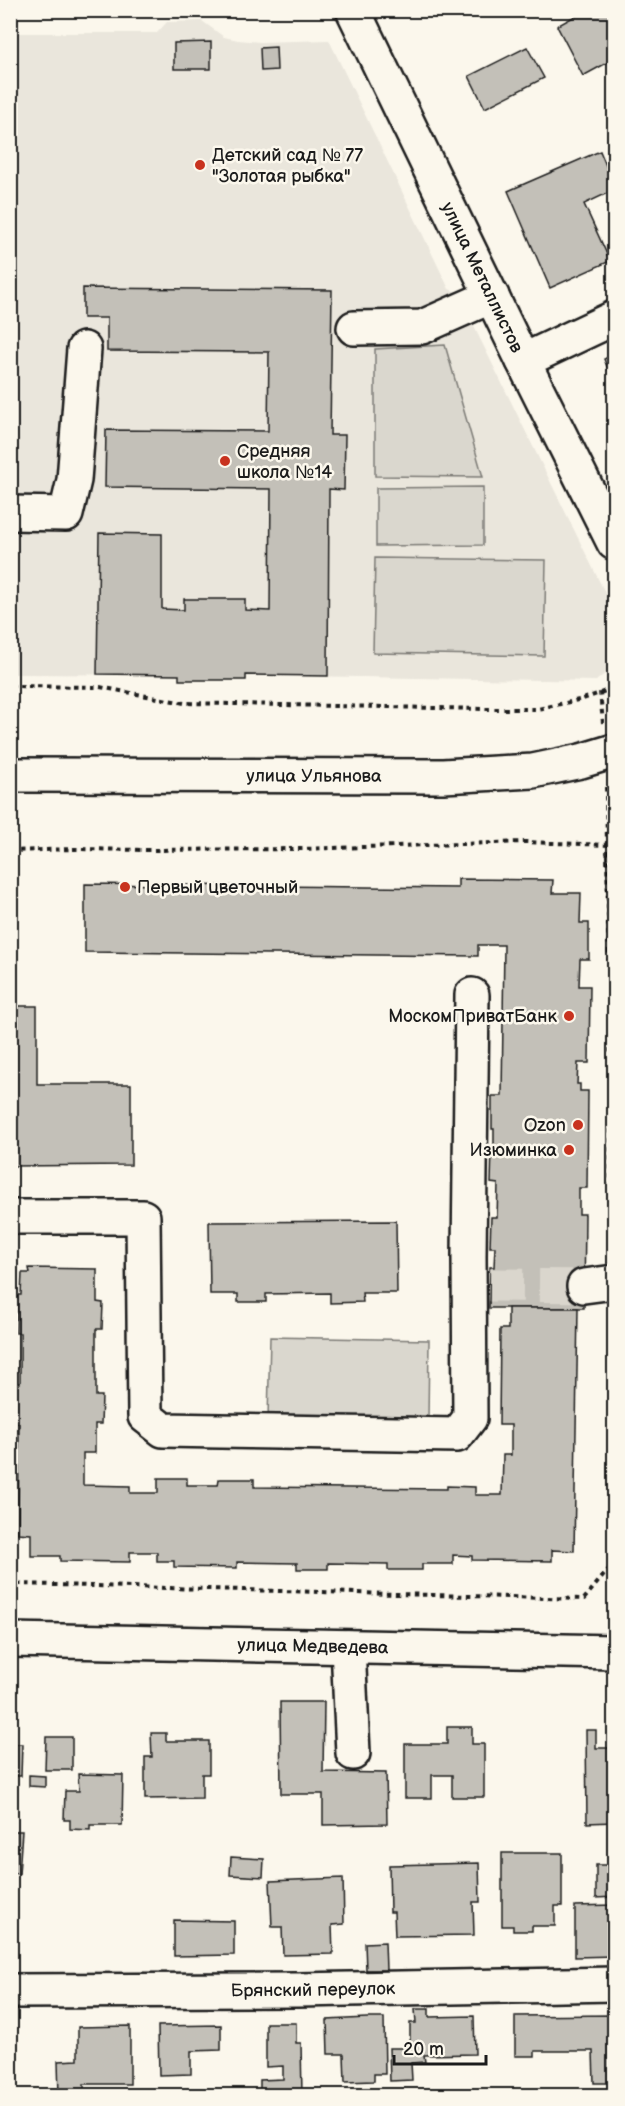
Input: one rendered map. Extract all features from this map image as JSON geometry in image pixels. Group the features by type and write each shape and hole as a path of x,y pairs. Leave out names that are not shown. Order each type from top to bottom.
{"street":[{"name":"улица Металлистов","path":"353,10 523,361 615,543"},
{"path":"354,328 422,327 492,296"},
{"path":"523,361 615,318"},
{"path":"10,513 66,514 74,480 84,349"},
{"name":"улица Ульянова","path":"10,775 443,776 532,771 615,751"},
{"path":"10,1217 143,1217 145,1416 163,1430 457,1435 470,1418 479,1285 472,995"},
{"name":"улица Медведева","path":"10,1640 615,1652"},
{"path":"348,1647 353,1753"},
{"name":"Брянский переулок","path":"10,1991 298,1990 615,1984"}],"path":[{"path":"10,686 100,687 184,703 486,709 538,709 583,699 615,688"},
{"path":"10,851 300,849 525,842 609,845 615,843"},
{"path":"615,1563 613,1564 615,1568"}],"shaded area":[{"path":"202,21 224,37 238,40 260,42 329,40 449,289 457,292 614,611 614,666 596,681 247,675 246,680 179,680 179,675 11,674 11,33 157,33 167,22"},
{"path":"445,345 483,477 375,476 375,349"},
{"path":"483,487 483,545 376,546 376,488"},
{"path":"375,558 546,560 544,656 373,653"},
{"path":"270,1337 429,1340 428,1421 268,1419"}],"building":[{"path":"586,10 614,10 614,59 583,76 557,26"},
{"path":"211,42 211,69 174,69 174,43"},
{"path":"276,47 277,70 261,71 260,48"},
{"path":"527,47 544,78 485,108 469,76"},
{"path":"600,151 614,190 584,204 610,261 550,288 508,191"},
{"name":"Средняя школа №14","path":"83,288 332,290 330,435 345,435 344,490 329,489 328,676 246,675 246,680 179,680 179,675 97,674 99,533 162,534 162,609 184,610 184,599 245,599 245,610 270,611 271,489 105,487 106,430 268,431 269,352 107,351 107,318 83,318"},
{"path":"614,354 614,384 604,359"},
{"path":"458,879 553,880 552,893 581,893 580,923 589,923 589,959 580,959 579,986 590,986 589,1063 578,1063 577,1084 580,1084 580,1091 588,1091 587,1188 579,1188 579,1214 585,1214 584,1308 489,1308 490,1267 494,1267 495,1247 490,1247 491,1217 497,1217 498,1184 491,1183 492,1148 494,1148 492,1096 502,1096 504,945 478,945 478,956 85,952 85,884 458,888"},
{"path":"10,1006 37,1006 37,1084 131,1084 131,1165 10,1166"},
{"path":"396,1221 397,1293 362,1293 363,1302 330,1303 330,1293 266,1294 266,1302 238,1302 238,1294 210,1294 209,1222"},
{"path":"29,1268 97,1269 97,1302 103,1303 102,1329 96,1329 96,1396 102,1396 101,1424 95,1424 95,1453 83,1453 83,1485 130,1486 130,1493 158,1493 158,1478 187,1478 187,1485 218,1485 219,1479 254,1479 254,1487 447,1489 447,1486 475,1487 475,1495 502,1495 503,1455 511,1455 511,1425 499,1425 500,1329 508,1329 508,1308 578,1308 574,1551 552,1550 552,1561 472,1560 472,1556 453,1555 453,1564 422,1564 422,1570 388,1570 388,1564 328,1563 328,1569 297,1569 297,1563 237,1562 237,1568 174,1567 174,1561 157,1561 157,1552 130,1552 130,1562 60,1561 60,1556 31,1556 31,1534 18,1533 19,1423 14,1423 15,1383 20,1383 20,1333 16,1333 17,1295 21,1295 22,1273 30,1273"},
{"path":"280,1702 324,1702 323,1772 386,1773 387,1824 323,1825 323,1794 281,1794"},
{"path":"447,1727 472,1727 472,1744 484,1744 484,1797 452,1797 452,1775 432,1775 432,1798 405,1798 405,1744 447,1744"},
{"path":"586,1730 596,1730 596,1748 614,1748 614,1822 587,1823"},
{"path":"151,1733 166,1733 166,1741 209,1741 209,1774 202,1774 202,1798 145,1799 145,1757 152,1757"},
{"path":"46,1737 72,1737 72,1770 45,1770"},
{"path":"10,1744 22,1744 21,1776 14,1776 13,1796 10,1796"},
{"path":"78,1774 123,1775 122,1825 90,1825 90,1830 70,1829 70,1820 64,1820 65,1791 79,1791"},
{"path":"29,1775 45,1776 45,1787 29,1786"},
{"path":"10,1831 22,1831 19,1874 10,1873"},
{"path":"502,1853 562,1853 562,1906 555,1906 555,1926 532,1926 532,1931 513,1931 513,1926 502,1926"},
{"path":"231,1857 264,1859 263,1877 230,1875"},
{"path":"479,1863 480,1902 473,1902 474,1935 395,1936 394,1912 390,1912 389,1865"},
{"path":"596,1865 614,1865 614,1897 596,1898"},
{"path":"343,1878 344,1924 332,1925 333,1954 283,1955 282,1927 272,1927 270,1881"},
{"path":"614,1905 614,1956 575,1957 575,1906"},
{"path":"174,1920 234,1921 234,1955 174,1956"},
{"path":"385,1942 386,1970 366,1970 365,1943"},
{"path":"415,2009 429,2009 429,2017 474,2016 475,2054 424,2055 425,2062 411,2063 412,2080 390,2081 389,2048 410,2048 410,2023 416,2023"},
{"path":"614,2015 614,2083 594,2083 593,2051 535,2051 535,2056 515,2056 515,2016"},
{"path":"384,2018 385,2074 374,2074 374,2081 345,2082 344,2054 328,2054 327,2020"},
{"path":"266,2023 296,2023 296,2043 301,2043 302,2096 260,2096 260,2080 283,2079 283,2066 266,2067"},
{"path":"221,2025 221,2050 191,2051 191,2074 159,2075 158,2026"},
{"path":"130,2026 130,2084 84,2084 84,2096 59,2096 58,2061 78,2060 78,2027"}],"tunnel":[{"path":"490,1285 584,1286"}],"place":[{"name":"Детский сад № 77 \"Золотая рыбка\"","path":"200,165"},
{"name":"Средняя школа №14","path":"225,461"},
{"name":"Первый цветочный","path":"125,887"},
{"name":"МоскомПриватБанк","path":"569,1016"},
{"name":"Ozon","path":"578,1125"},
{"name":"Изюминка","path":"569,1150"}]}
